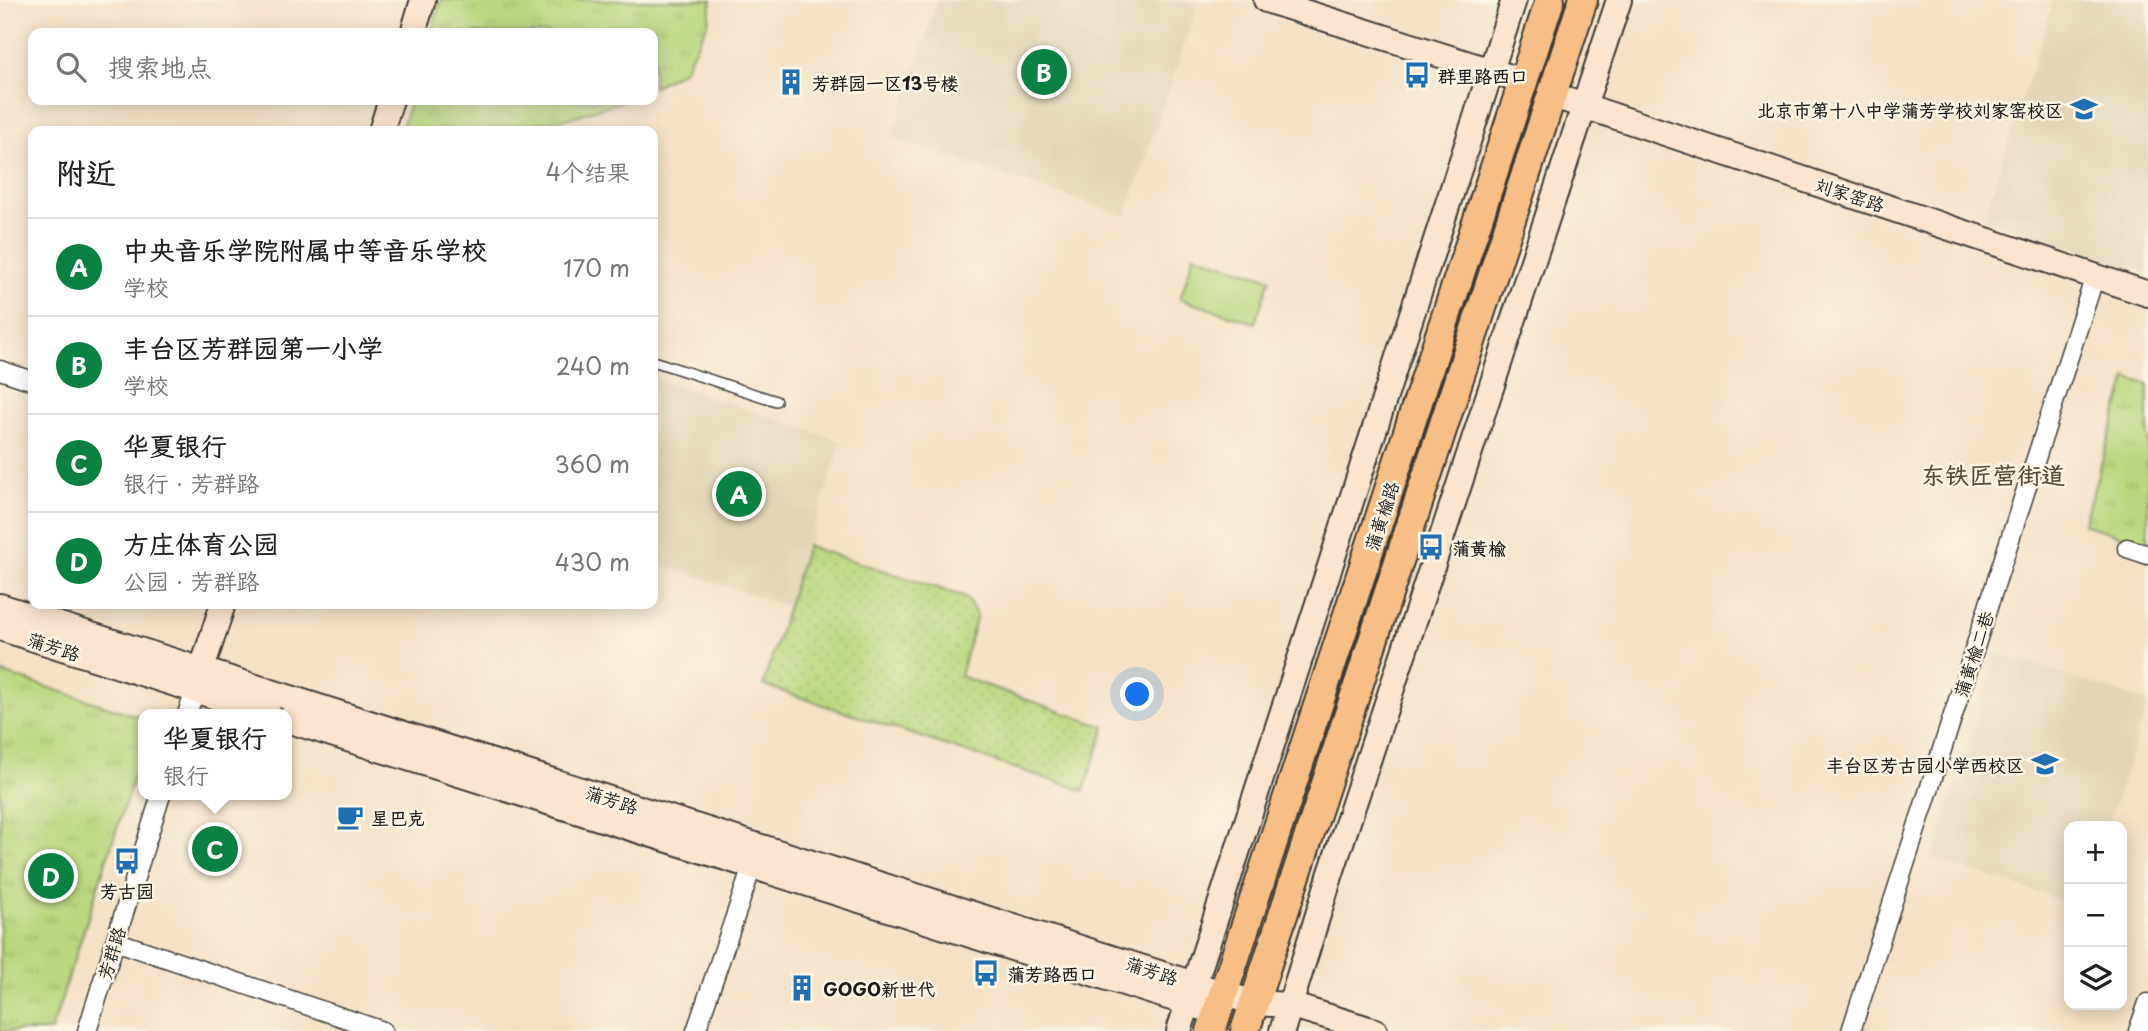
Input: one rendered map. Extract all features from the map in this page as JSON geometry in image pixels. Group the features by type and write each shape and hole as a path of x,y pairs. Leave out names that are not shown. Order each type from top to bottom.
{"main road":[{"name":"蒲黄榆路","path":"1217,1012 1550,0"},
{"name":"蒲黄榆路","path":"1245,1031 1583,0"}],"street":[{"path":"415,28 423,0"},
{"path":"1266,0 1523,81"},
{"path":"1179,1031 1514,0"},
{"path":"1282,1031 1330,876 1619,0"},
{"name":"刘家窑路","path":"1552,94 2148,294"},
{"path":"383,126 389,105"},
{"name":"蒲黄榆二巷","path":"1851,1031 2095,276"},
{"path":"0,370 28,379"},
{"path":"2127,548 2148,555"},
{"name":"蒲芳路","path":"0,606 194,692 251,709"},
{"path":"194,692 221,609"},
{"name":"蒲芳路","path":"0,628 250,709"},
{"name":"蒲芳路","path":"292,722 752,867 1191,993"},
{"name":"蒲芳路","path":"292,722 1191,993 1217,1012 1254,1003 1290,1005 1375,1031"},
{"name":"芳群路","path":"87,1031 158,800"},
{"path":"696,1031 752,867"},
{"path":"115,941 383,1031"},
{"path":"2138,1031 2148,1003"}],"lane":[{"path":"658,363 776,401"}],"shaded area":[{"path":"938,0 1179,0 1197,6 1126,216 892,138"},
{"name":"北京市第十八中学蒲芳学校刘家窑校区","path":"2054,0 2148,0 2148,273 1984,218"},
{"path":"658,380 842,441 789,607 658,564"},
{"name":"丰台区芳古园小学西校区","path":"1998,653 2148,702 2110,821 2064,821 2064,901 1932,858"}],"green space":[{"path":"441,0 712,0 708,23 684,70 658,84 658,28 433,28"},
{"path":"409,105 610,105 566,119 512,126 402,126"},
{"path":"1194,255 1270,279 1255,323 1180,299"},
{"path":"2127,378 2148,384 2148,544 2083,524"},
{"path":"807,546 966,597 977,615 960,676 1105,727 1084,791 763,685"},
{"path":"0,672 138,716 138,763 51,1031 0,1031"}],"place":[{"name":"丰台区芳群园第一小学","path":"1044,72"},
{"name":"群里路西口","path":"1417,75"},
{"name":"芳群园一区13号楼","path":"791,82"},
{"name":"北京市第十八中学蒲芳学校刘家窑校区","path":"2084,109"},
{"name":"中央音乐学院附属中等音乐学校","path":"739,494"},
{"name":"蒲黄榆","path":"1431,547"},
{"name":"丰台区芳古园小学西校区","path":"2045,764"},
{"name":"星巴克","path":"350,817"},
{"name":"华夏银行","path":"215,849"},
{"name":"芳古园","path":"127,861"},
{"name":"方庄体育公园","path":"51,876"},
{"name":"蒲芳路西口","path":"986,973"},
{"name":"GOGO新世代","path":"802,988"}],"district":[{"name":"东铁匠营街道","path":"1993,474"}]}
